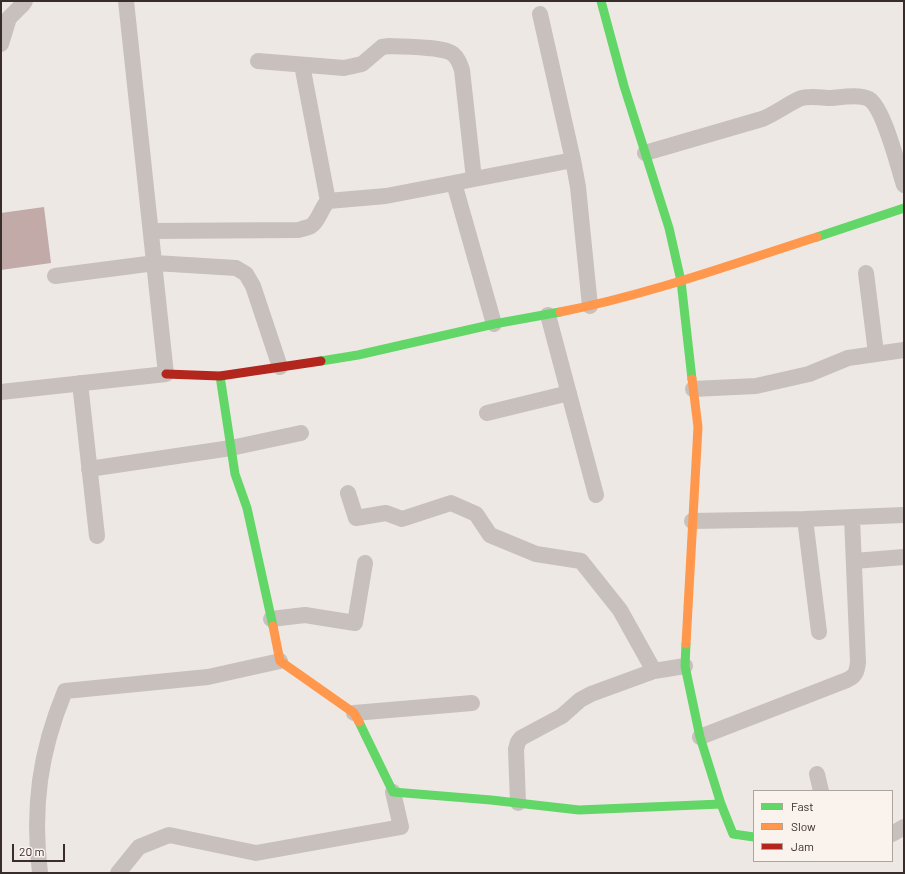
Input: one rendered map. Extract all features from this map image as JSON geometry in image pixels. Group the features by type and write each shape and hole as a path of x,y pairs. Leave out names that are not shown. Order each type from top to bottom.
{"street":[{"path":"1,44 8,18 25,1"},
{"path":"126,1 166,374"},
{"path":"601,1 624,86 669,228 681,281 698,427 685,666 700,737 721,804 733,834 753,837"},
{"path":"540,14 578,187 590,306"},
{"path":"258,61 344,68 362,64 382,47 389,46 444,49 453,54 459,60 462,70 474,179"},
{"path":"302,65 328,202"},
{"path":"645,153 762,119 773,115 789,104 807,97 825,98 854,96 868,98 874,104 882,117 904,185"},
{"path":"151,231 298,230 312,225 323,206 328,202 386,196 573,160"},
{"path":"454,183 494,324"},
{"path":"1,392 166,374 220,376 358,355 494,324 590,306 681,281 904,208"},
{"path":"55,276 155,263 236,268 246,274 253,286 280,367"},
{"path":"866,273 876,354"},
{"path":"548,315 596,495"},
{"path":"693,389 756,386 809,374 848,358 904,350"},
{"path":"118,873 139,846 169,835 256,853 402,827 393,792 354,713 280,661 247,508 235,474 220,376"},
{"path":"80,383 97,536"},
{"path":"487,413 569,393"},
{"path":"89,468 231,448 301,433"},
{"path":"348,493 356,518 386,513 402,519 451,503 476,514 490,535 536,554 581,561 620,610 654,671"},
{"path":"692,521 852,518 904,515"},
{"path":"700,737 847,680 853,677 857,672 858,662 852,518"},
{"path":"805,519 819,632"},
{"path":"854,561 904,557"},
{"path":"271,619 305,615 355,623 365,563"},
{"path":"40,873 38,859 37,794 45,750 54,716 65,691 208,677 280,661"},
{"path":"518,803 516,749 521,738 562,716 580,700 592,694 654,671 685,666"},
{"path":"354,713 472,703"},
{"path":"817,774 821,790"},
{"path":"393,792 579,810 721,804"},
{"path":"893,833 904,827"}],"building":[{"path":"44,207 51,263 1,270 1,213"}],"traffic: fast":[{"path":"601,1 624,86 669,228 681,281 692,379"},
{"path":"817,237 904,208"},
{"path":"321,361 358,355 494,324 560,312"},
{"path":"220,376 235,474 247,508 273,626"},
{"path":"686,644 685,666 700,737 721,804 733,834 753,837"},
{"path":"359,722 393,792 491,800 579,810 721,804"}],"traffic: slow":[{"path":"560,312 658,288 817,237"},
{"path":"686,644 698,427 692,379"},
{"path":"273,626 280,661 354,713 359,722"}],"traffic: jam":[{"path":"166,374 220,376 321,361"}]}
